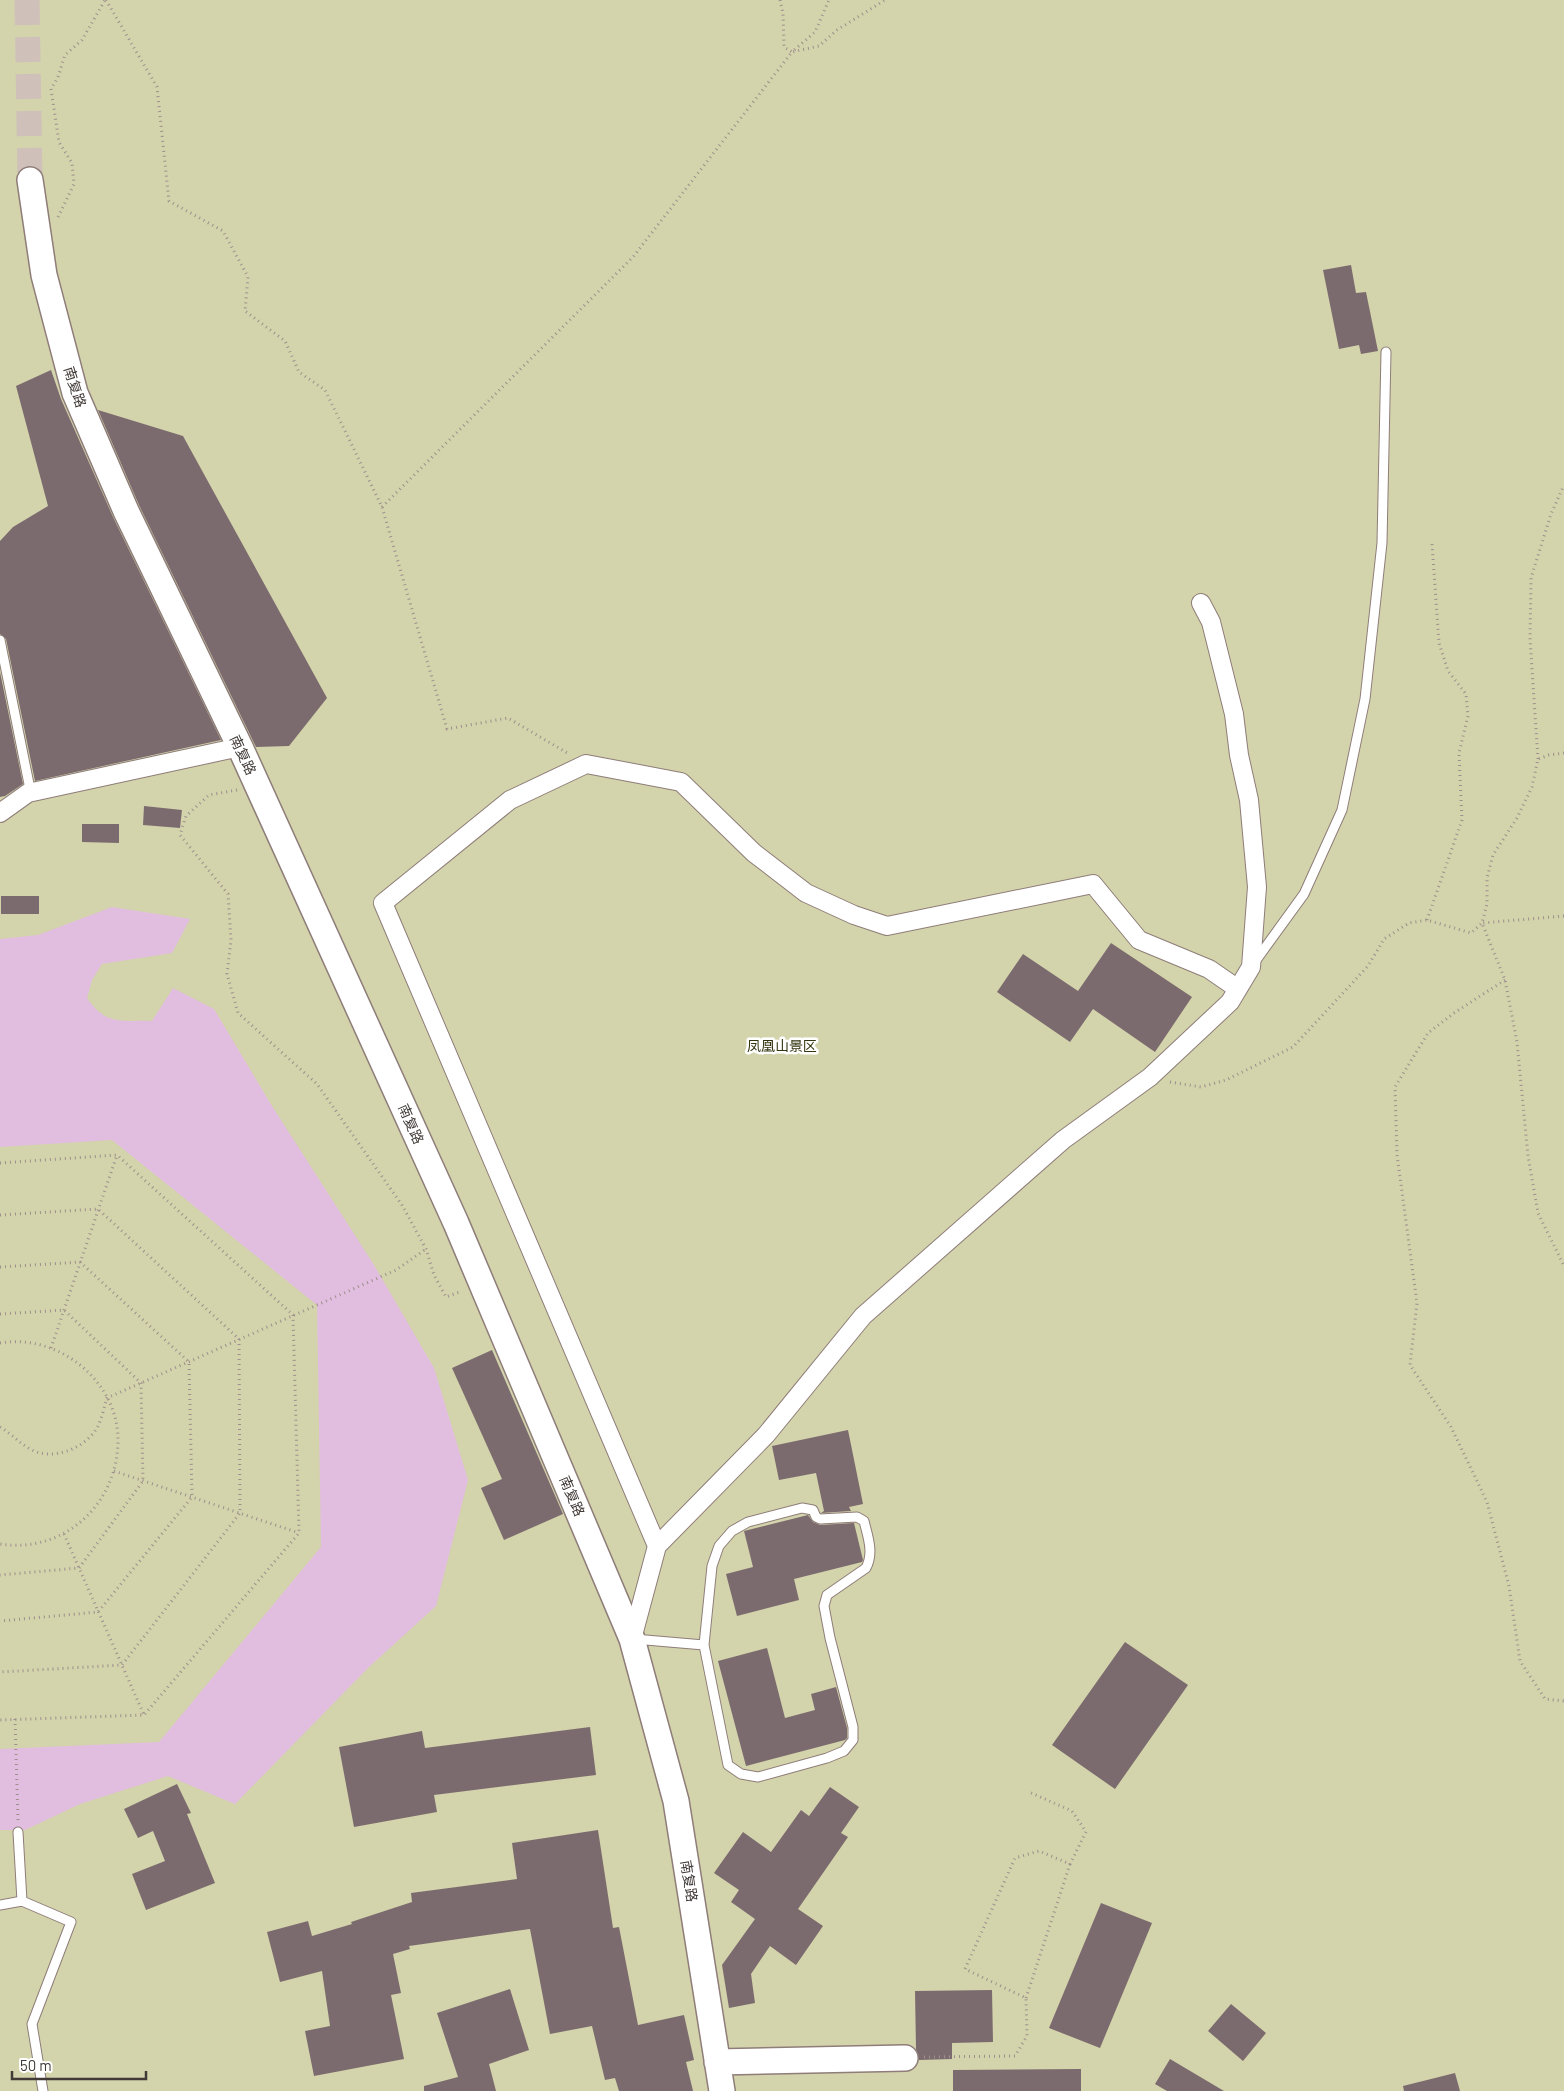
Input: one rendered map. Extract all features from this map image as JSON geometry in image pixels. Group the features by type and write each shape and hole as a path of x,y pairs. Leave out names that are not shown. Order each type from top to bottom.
{"street":[{"name":"南复路","path":"30,180 44,275 75,393 126,511 240,747 452,1214 632,1639 676,1801 722,2091"},
{"path":"632,1639 657,1546 766,1435 863,1316 1063,1140 1150,1077 1230,1002 1251,967 1257,887 1249,800 1239,755 1234,714 1210,622 1201,603"},
{"path":"0,813 28,793 240,747"},
{"path":"657,1546 383,903 510,800 586,764 681,782 754,853 806,893 854,915 887,926 1093,884 1139,940 1210,969 1238,989"},
{"path":"718,2062 905,2058"}],"lane":[{"path":"1251,967 1304,894 1342,810 1365,698 1382,544 1386,352"},
{"path":"0,640 29,784 28,793"},
{"path":"802,1508 813,1510 816,1517 820,1519 857,1517 864,1521 871,1552 869,1562 866,1568 827,1595 824,1606 830,1638 853,1727 853,1740 844,1751 827,1758 758,1777 741,1774 728,1764 704,1645 712,1566 719,1546 732,1531 748,1522 802,1508"},
{"path":"632,1639 704,1645"},
{"path":"18,1832 22,1901"},
{"path":"0,1905 22,1901 71,1922 32,2024 43,2091"}],"path":[{"path":"57,221 59,212 74,184 72,163 59,142 51,89 58,77 65,55 82,40 105,0 157,87 169,200 223,231 248,277 245,311 286,341 299,372 325,390 382,507 447,729 508,718 586,764"},
{"path":"780,0 783,13 784,47 792,52 819,46 837,30 885,0"},
{"path":"382,507 633,257 792,52 815,32 829,0"},
{"path":"1150,1077 1201,1087 1226,1080 1293,1047 1368,966 1384,939 1408,923 1427,920 1471,933 1482,923 1487,904 1487,878 1493,855 1517,818 1532,787 1538,759 1530,639 1532,578 1551,514 1564,485"},
{"path":"1427,920 1462,820 1459,754 1468,716 1466,694 1448,671 1439,643 1432,544"},
{"path":"1538,759 1549,755 1564,754"},
{"path":"257,785 209,795 186,816 180,835 228,894 231,940 227,974 238,1013 316,1084 402,1205 426,1249 434,1275 446,1297 482,1284"},
{"path":"1482,923 1564,916"},
{"path":"1482,923 1505,980 1517,1042 1528,1156 1538,1213 1564,1266"},
{"path":"1505,980 1454,1012 1428,1033 1395,1087 1397,1156 1417,1303 1410,1365 1451,1427 1487,1502 1509,1586 1520,1661 1544,1699 1564,1701"},
{"path":"51,1348 117,1156"},
{"path":"0,1163 117,1156 293,1315 299,1533 144,1715 0,1720"},
{"path":"0,1215 98,1209 239,1339 240,1513 122,1665 0,1672"},
{"path":"0,1428 11,1434 19,1443 35,1451 48,1454 60,1453 88,1440 98,1426 107,1398 396,1270 426,1249"},
{"path":"0,1266 80,1262 189,1362 192,1497 98,1612 0,1620"},
{"path":"0,1314 64,1310 141,1383 143,1481 79,1568 0,1575"},
{"path":"0,1343 31,1342 51,1348 70,1357 86,1369 99,1384 107,1398 115,1420 118,1440 114,1471 105,1493 94,1510 80,1523 64,1534 40,1543 15,1546 0,1544"},
{"path":"114,1471 299,1533"},
{"path":"64,1534 144,1715"},
{"path":"15,1719 18,1832"},
{"path":"905,2058 1015,2056 1027,2036 1026,1998 1070,1864 1086,1832 1072,1811 1029,1792"},
{"path":"1026,1998 965,1969 1014,1858 1039,1851 1070,1864"}],"green space":[{"name":"凤凰山景区","path":"0,0 1564,0 1564,2091 0,2091"}],"shaded area":[{"path":"112,907 190,919 172,953 102,964 92,980 87,998 101,1013 115,1020 123,1021 152,1021 173,988 214,1009 272,1106 374,1265 434,1368 468,1480 436,1606 369,1667 235,1804 168,1776 80,1804 25,1830 0,1830 0,1749 159,1742 321,1547 317,1305 112,1140 0,1147 0,939 38,935"}],"building":[{"path":"1351,265 1356,293 1366,292 1378,351 1361,354 1359,345 1339,349 1323,270"},
{"path":"51,370 61,399 113,517 221,740 35,781 6,639 0,634 0,541 13,527 48,506 16,386"},
{"path":"98,410 183,436 327,698 289,746 256,747 139,505"},
{"path":"0,672 23,784 5,796 0,797"},
{"path":"144,806 182,810 180,828 143,825"},
{"path":"82,824 119,824 119,843 82,842"},
{"path":"1,896 39,896 39,914 1,914"},
{"path":"1111,943 1192,997 1155,1052 1093,1009 1070,1042 997,992 1023,954 1078,991"},
{"path":"492,1350 563,1514 504,1540 481,1488 502,1479 452,1368"},
{"path":"848,1430 863,1504 849,1507 851,1511 821,1513 824,1511 816,1473 779,1480 772,1446"},
{"path":"808,1515 813,1522 820,1525 854,1523 862,1562 794,1579 799,1600 737,1616 726,1574 753,1567 744,1531"},
{"path":"1125,1642 1188,1685 1115,1789 1052,1745"},
{"path":"767,1648 785,1718 815,1710 811,1694 836,1687 847,1728 847,1738 845,1740 746,1766 718,1661"},
{"path":"590,1727 596,1775 434,1795 437,1812 354,1827 339,1747 422,1731 425,1748"},
{"path":"177,1784 191,1813 187,1814 215,1883 146,1910 132,1874 165,1861 153,1831 138,1838 124,1809"},
{"path":"830,1787 859,1807 841,1833 848,1837 798,1909 823,1926 796,1965 770,1946 751,1974 755,2003 729,2008 722,1965 755,1919 731,1902 739,1890 714,1873 743,1832 771,1852 801,1810 809,1816"},
{"path":"598,1830 613,1928 619,1927 638,2025 684,2015 694,2060 686,2062 693,2091 619,2091 615,2078 605,2080 592,2026 550,2034 530,1929 409,1946 410,1949 393,1954 401,1993 391,1995 404,2059 314,2076 305,2031 330,2026 322,1971 280,1982 267,1932 308,1921 312,1936 352,1924 351,1922 412,1902 411,1893 517,1879 512,1843"},
{"path":"1101,1903 1152,1923 1100,2048 1049,2028"},
{"path":"510,1989 529,2050 489,2064 496,2091 424,2091 424,2086 458,2077 437,2013"},
{"path":"992,1990 993,2042 952,2043 952,2059 919,2060 916,2049 915,1991"},
{"path":"1231,2004 1266,2033 1243,2061 1208,2031"},
{"path":"1170,2059 1224,2091 1167,2091 1155,2084"},
{"path":"1081,2069 1081,2091 953,2091 953,2070"},
{"path":"1455,2073 1460,2091 1404,2091 1403,2086"}],"tunnel":[{"path":"27,0 30,180"}]}
